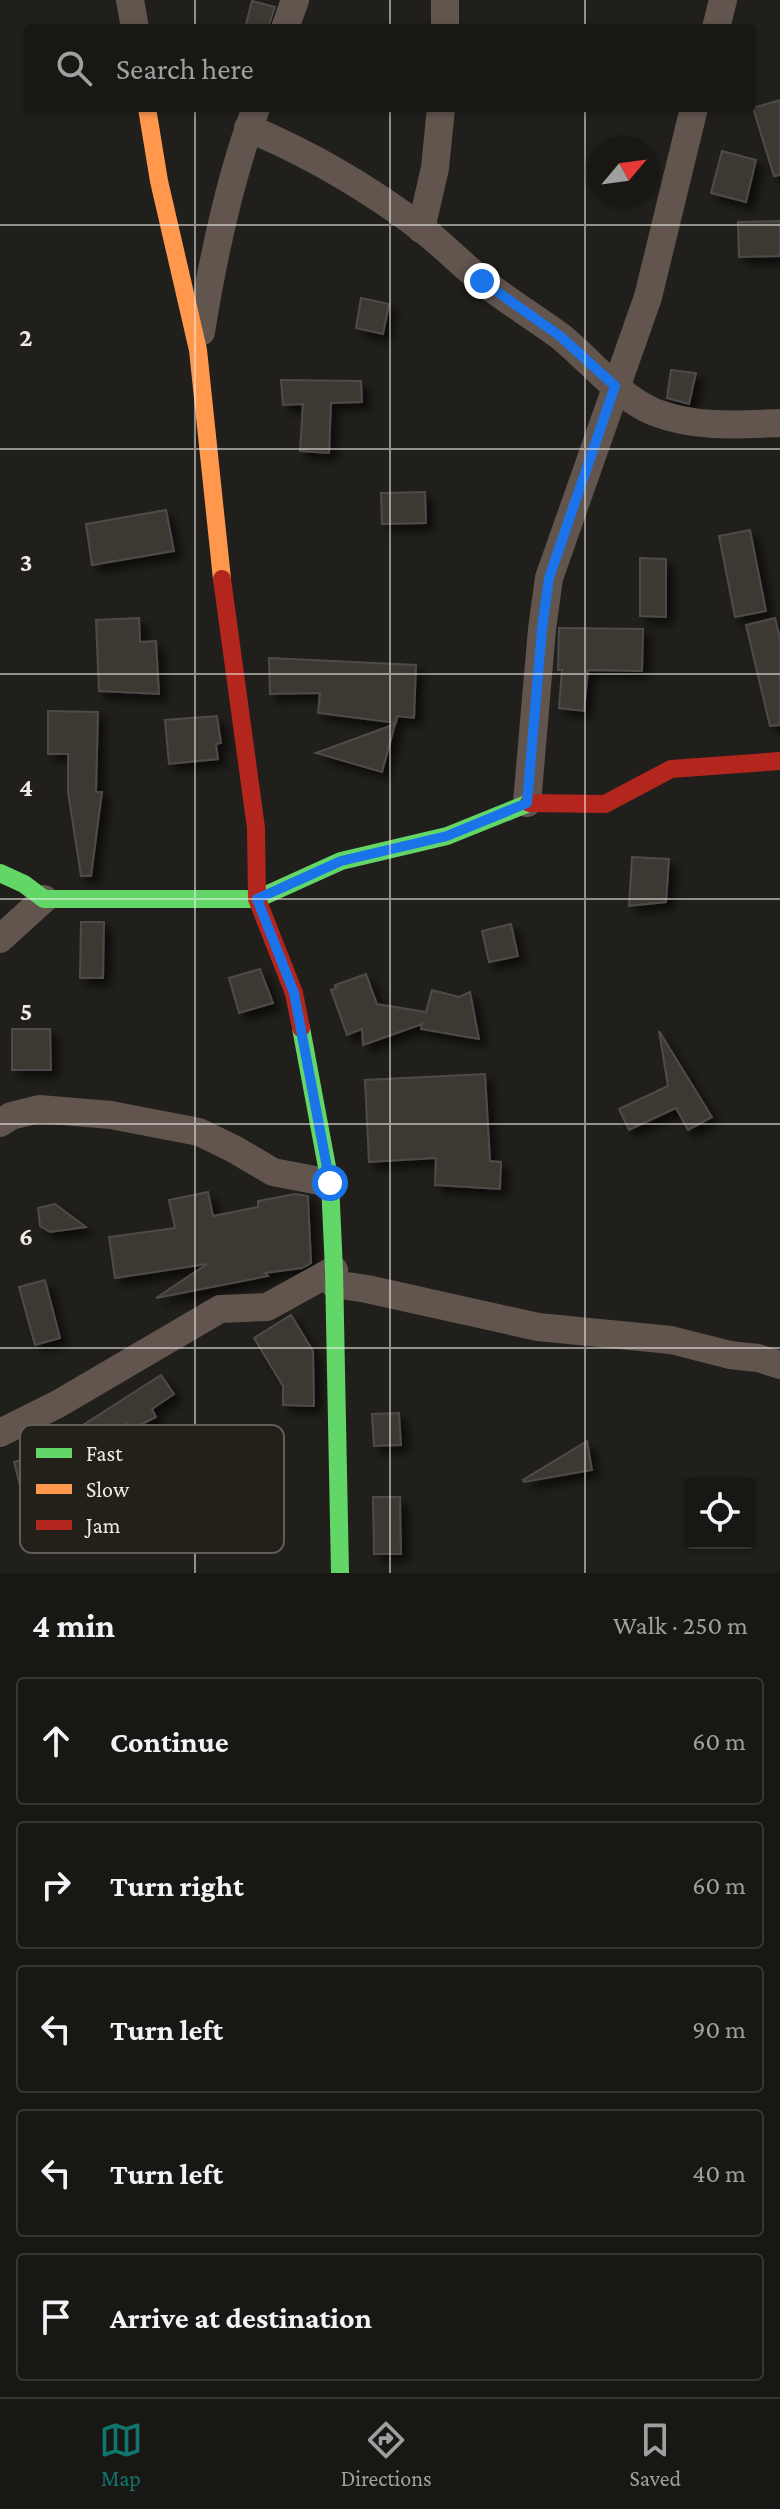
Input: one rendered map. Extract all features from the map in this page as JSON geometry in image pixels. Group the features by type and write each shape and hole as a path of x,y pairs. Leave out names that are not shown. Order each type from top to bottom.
{"street":[{"path":"130,0 134,24"},
{"path":"286,24 295,0"},
{"path":"445,0 445,24"},
{"path":"148,112 159,181 198,350 225,604 256,828 257,899 294,993 330,1183 340,1573"},
{"path":"421,229 435,168 441,112"},
{"path":"527,803 549,578 648,297 693,112"},
{"path":"198,350 209,284 252,118 421,229 482,281 560,336 630,399 656,412 708,426 780,423"},
{"path":"0,873 24,884 44,899 257,899 341,861 447,836 527,803 605,804 671,769 780,761"},
{"path":"0,939 44,899"},
{"path":"0,1123 11,1116 39,1109 111,1115 199,1132 273,1172 330,1183"},
{"path":"0,1433 58,1404 220,1309 267,1307 334,1277 367,1289 538,1327 671,1340 780,1365"}],"building":[{"path":"252,1 275,7 269,24 246,24"},
{"path":"780,100 780,175 774,176 754,112 756,107"},
{"path":"722,151 756,160 746,202 711,193"},
{"path":"780,221 780,256 739,257 738,222"},
{"path":"361,298 389,304 383,334 356,328"},
{"path":"671,370 696,373 689,404 667,398"},
{"path":"281,380 361,381 362,402 331,403 329,453 300,451 303,404 283,405"},
{"path":"425,492 426,523 382,524 381,493"},
{"path":"166,510 174,551 92,565 86,524"},
{"path":"750,530 766,611 735,617 719,536"},
{"path":"640,558 666,559 666,617 640,616"},
{"path":"139,618 140,642 156,641 159,694 99,691 96,620"},
{"path":"775,618 780,638 780,725 770,726 746,625"},
{"path":"559,628 643,629 642,671 588,670 584,711 559,708 562,670 558,670"},
{"path":"269,658 416,665 414,718 397,716 396,723 318,713 320,693 270,694"},
{"path":"48,711 98,712 96,792 102,792 91,876 81,876 68,792 68,754 48,754"},
{"path":"217,716 221,743 216,744 218,759 169,764 165,720"},
{"path":"395,724 382,772 316,753"},
{"path":"632,857 669,859 666,902 629,906"},
{"path":"81,922 104,922 103,978 80,978"},
{"path":"511,924 518,956 489,962 482,931"},
{"path":"260,969 273,1003 239,1013 229,978"},
{"path":"366,974 377,1004 426,1012 432,990 459,997 470,992 479,1039 421,1029 422,1024 363,1045 362,1029 347,1035 331,990 336,988 335,985"},
{"path":"12,1029 50,1029 51,1070 12,1070"},
{"path":"659,1031 712,1117 688,1130 676,1108 629,1130 619,1109 668,1086"},
{"path":"485,1074 490,1161 501,1162 500,1189 435,1185 436,1158 369,1162 365,1080"},
{"path":"208,1192 213,1216 258,1207 258,1201 295,1194 308,1196 311,1263 302,1268 265,1273 268,1276 156,1298 207,1264 115,1278 109,1237 175,1228 169,1200"},
{"path":"55,1204 86,1227 50,1232 40,1226 38,1208"},
{"path":"45,1280 60,1338 35,1345 19,1287"},
{"path":"291,1315 313,1351 314,1406 283,1405 283,1386 254,1338"},
{"path":"161,1375 174,1394 152,1409 156,1417 140,1425 83,1425"},
{"path":"399,1413 401,1445 374,1446 372,1414"},
{"path":"587,1441 592,1470 524,1482 523,1480"},
{"path":"20,1460 20,1485 14,1462"},
{"path":"373,1497 400,1497 401,1554 374,1554"}],"traffic: fast":[{"path":"0,873 24,884 44,899 257,899 341,861 447,836 529,803"},
{"path":"301,1028 330,1183 340,1573"}],"traffic: slow":[{"path":"148,112 159,181 198,350 222,579"}],"traffic: jam":[{"path":"222,579 256,828 257,899 294,993 301,1028"},
{"path":"529,803 605,804 671,769 780,761"}],"route":[{"path":"330,1183 294,993 257,899 341,861 447,836 527,803 549,578 615,386 560,336 482,281"}]}
